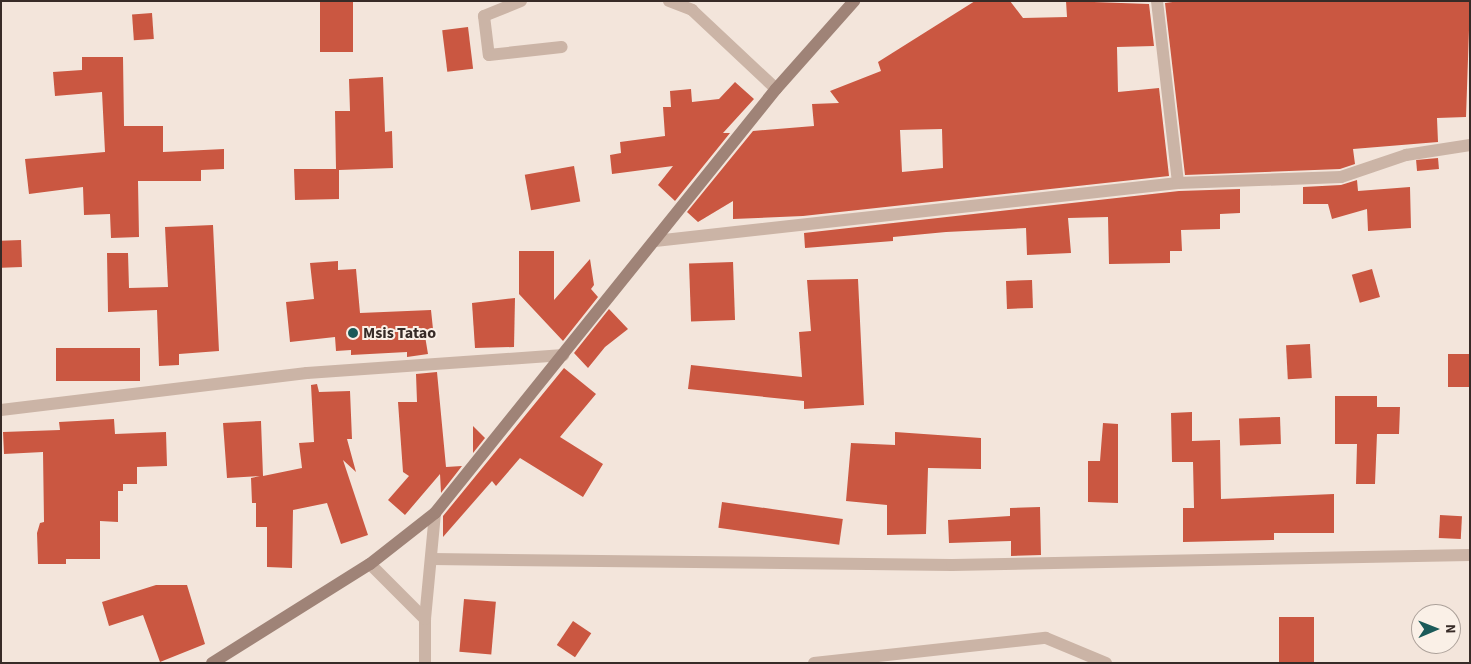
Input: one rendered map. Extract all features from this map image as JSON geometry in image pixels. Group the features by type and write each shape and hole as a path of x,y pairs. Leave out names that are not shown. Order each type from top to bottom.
{"street":[{"path":"521,1 484,16 489,55 562,47"},
{"path":"669,1 692,10 776,89"},
{"path":"212,663 370,564 435,513 776,89 854,1"},
{"path":"1157,1 1178,183"},
{"path":"655,241 1178,183 1342,177 1406,155 1470,145"},
{"path":"1,410 307,374 563,354"},
{"path":"425,663 425,619 435,513"},
{"path":"432,559 952,565 1470,555"},
{"path":"370,564 425,619"},
{"path":"814,663 1046,638 1106,663"}],"building":[{"path":"320,1 353,1 353,52 320,52"},
{"path":"975,1 1010,1 1023,18 1067,17 1066,1 1149,4 1154,46 1117,47 1118,92 1159,88 1169,176 803,216 733,219 733,201 698,222 687,212 753,131 814,126 812,104 839,103 830,91 881,71 878,62","holes":["942,129 943,168 902,172 900,130"]},
{"path":"1180,1 1470,1 1466,117 1437,118 1438,142 1353,149 1355,164 1340,169 1185,175 1165,3"},
{"path":"152,13 154,39 134,40 132,14"},
{"path":"468,27 473,69 447,72 442,30"},
{"path":"82,57 123,57 124,126 163,126 163,152 224,149 224,169 201,170 201,181 138,181 139,237 111,238 110,214 84,215 83,187 29,194 25,159 105,152 102,92 55,96 53,72 82,70"},
{"path":"383,77 385,132 392,131 393,168 339,170 339,199 295,200 294,169 336,169 335,111 350,111 349,79"},
{"path":"735,82 754,99 723,133 730,133 675,201 658,185 673,166 612,174 610,155 621,153 620,142 665,136 663,107 671,107 670,91 691,89 692,102 719,99"},
{"path":"1438,158 1439,169 1417,171 1416,160"},
{"path":"574,166 580,201 531,210 525,175"},
{"path":"1357,180 1358,191 1410,187 1411,228 1368,231 1367,209 1332,219 1328,204 1303,204 1303,187 1341,185"},
{"path":"1240,189 1240,213 1220,214 1220,229 1181,230 1182,251 1170,251 1170,263 1109,264 1108,217 1068,218 1071,253 1027,255 1026,228 946,232 893,237 893,241 805,248 804,233 1179,191"},
{"path":"213,225 219,351 179,354 179,365 159,366 157,310 108,312 107,253 128,253 129,288 168,287 165,227"},
{"path":"21,240 22,267 2,268 1,241"},
{"path":"519,251 554,251 554,300 590,259 594,285 591,289 598,297 563,341 519,294"},
{"path":"338,261 338,270 356,269 360,313 431,310 433,329 424,330 428,354 407,357 407,352 351,355 351,350 336,351 335,337 290,342 286,302 314,299 310,263"},
{"path":"733,262 735,320 691,322 689,264"},
{"path":"1372,269 1380,297 1360,303 1352,275"},
{"path":"858,279 864,405 804,409 804,401 688,389 691,365 802,377 799,332 811,331 807,280"},
{"path":"1032,280 1033,308 1007,309 1006,281"},
{"path":"515,298 514,347 475,348 472,303"},
{"path":"609,309 628,329 605,347 588,368 574,353"},
{"path":"1310,344 1312,378 1288,379 1286,345"},
{"path":"56,348 140,348 140,381 56,381"},
{"path":"1448,354 1469,354 1469,387 1448,387"},
{"path":"564,368 596,394 560,437 603,464 583,497 520,458 496,486 492,481 443,537 443,516"},
{"path":"437,372 446,467 462,466 441,493 440,474 405,515 388,500 409,476 403,472 398,402 417,402 416,374"},
{"path":"317,384 319,392 350,391 352,439 347,439 356,472 343,460 368,535 341,544 327,503 293,510 292,568 267,567 267,527 256,527 256,503 252,503 251,478 260,476 227,478 223,423 261,421 263,476 302,468 299,443 314,442 311,385"},
{"path":"1335,396 1377,396 1377,407 1400,407 1399,434 1377,434 1375,484 1356,484 1357,444 1335,444"},
{"path":"1192,412 1192,441 1220,440 1221,499 1334,494 1334,533 1274,533 1274,540 1183,542 1183,508 1194,508 1193,462 1172,462 1171,413"},
{"path":"1280,417 1281,444 1240,445 1239,418"},
{"path":"114,419 115,434 166,432 167,466 137,467 137,484 123,484 123,491 118,491 118,522 100,521 100,559 66,559 66,564 38,564 37,533 40,523 44,522 43,452 4,454 3,432 60,430 59,422"},
{"path":"1103,423 1118,424 1118,503 1088,502 1088,461 1100,461"},
{"path":"473,426 485,438 473,453"},
{"path":"895,432 981,438 981,469 928,468 926,534 887,535 887,505 846,501 851,443 895,445"},
{"path":"722,502 843,519 839,545 718,528"},
{"path":"1040,507 1041,555 1011,556 1011,541 949,543 948,520 1010,516 1010,508"},
{"path":"1440,515 1462,516 1461,539 1439,538"},
{"path":"156,585 187,585 205,644 160,662 143,615 109,626 102,602"},
{"path":"464,599 496,602 491,655 459,652"},
{"path":"1279,617 1314,617 1314,663 1279,663"},
{"path":"573,621 591,633 575,657 557,645"}],"place":[{"name":"Msis Tatao","path":"353,333"}]}
